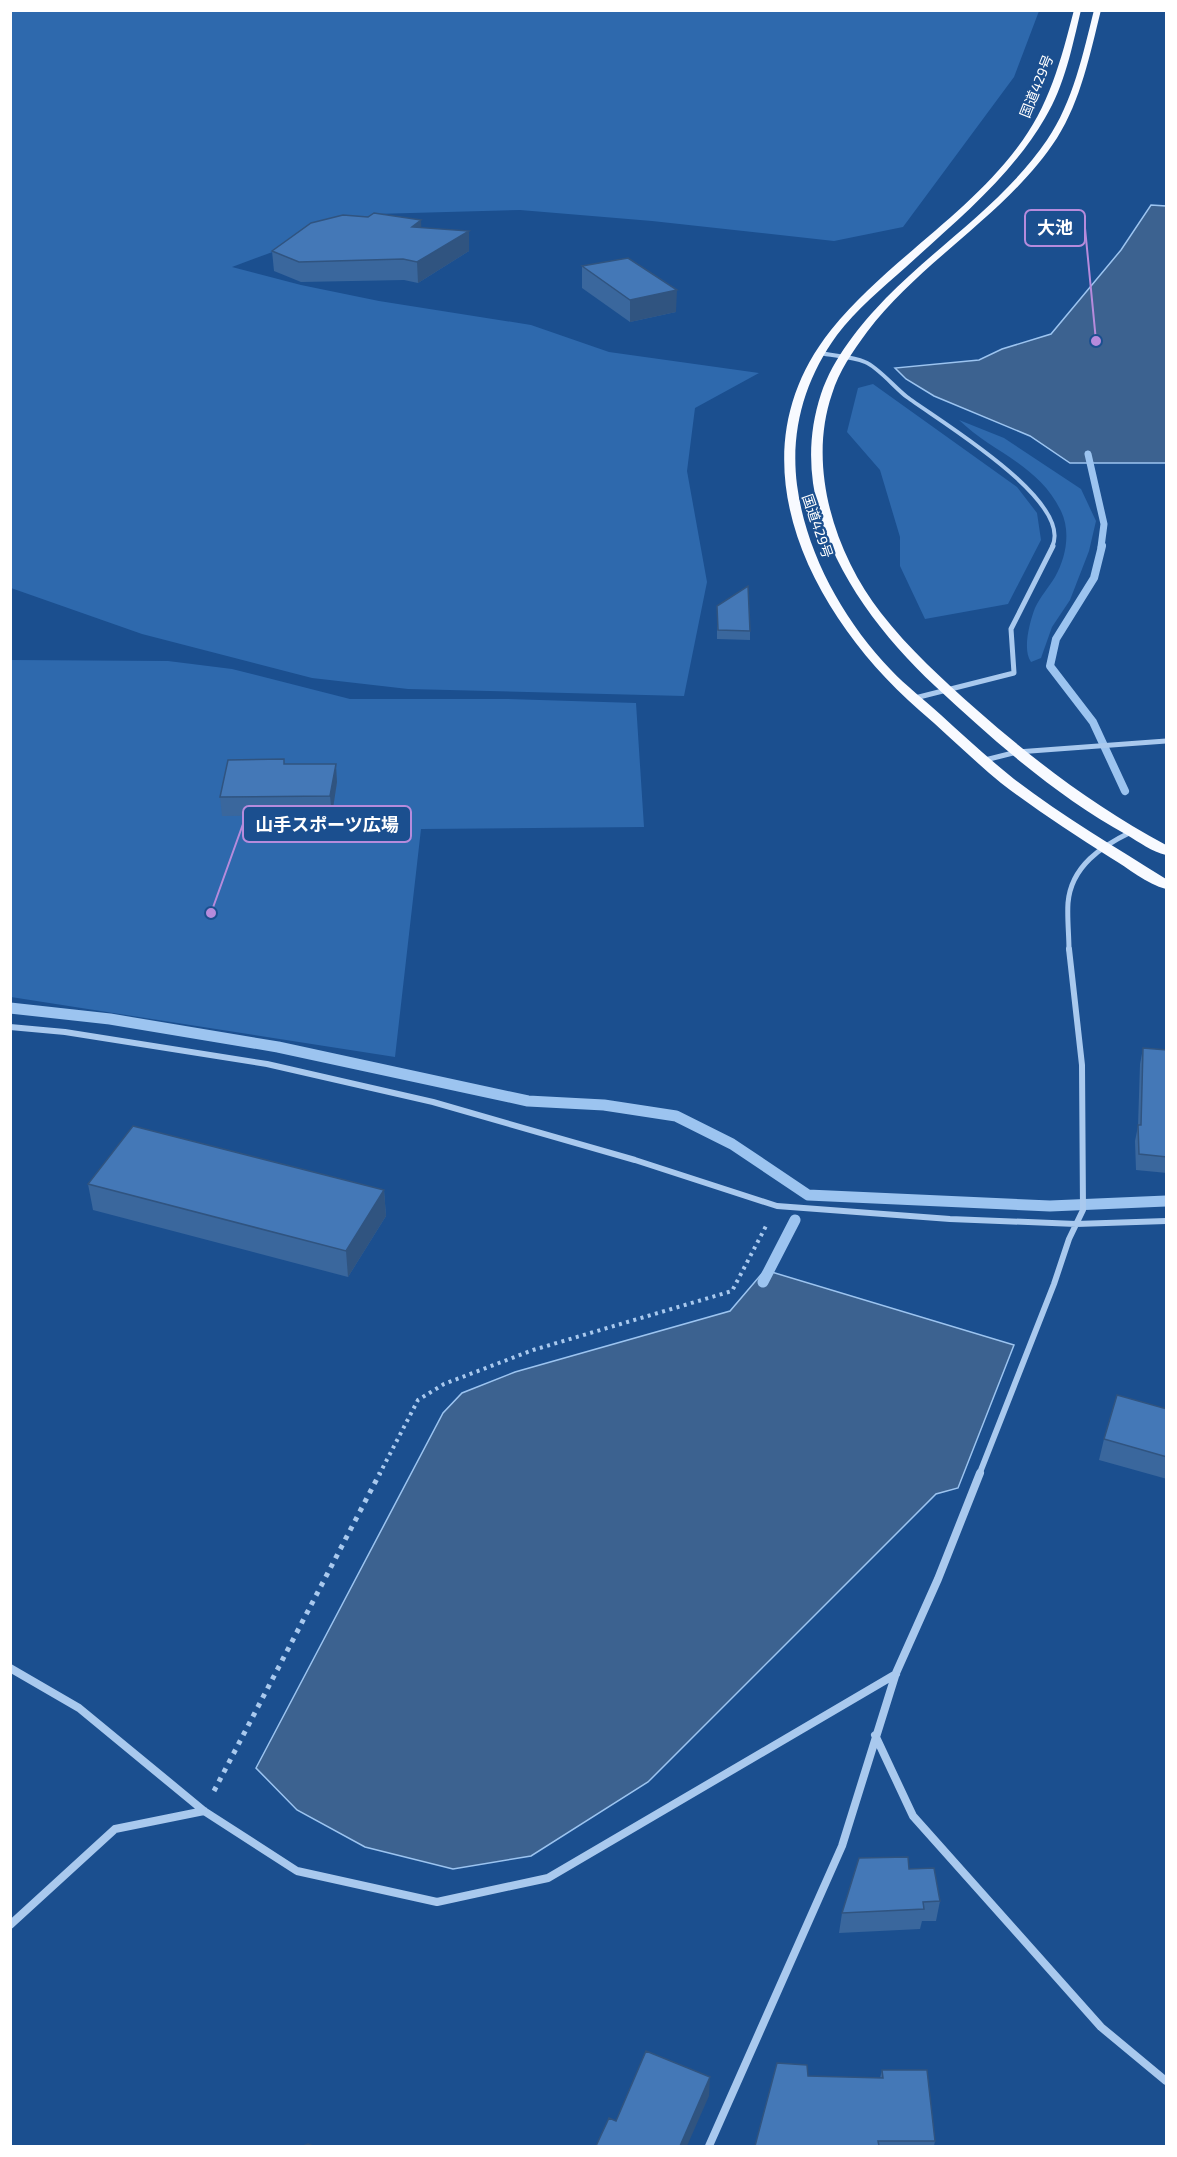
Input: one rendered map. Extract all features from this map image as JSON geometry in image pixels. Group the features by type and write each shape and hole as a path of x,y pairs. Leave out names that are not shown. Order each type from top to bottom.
{"highway":[{"name":"国道429号","path":"1078,10 1059,76 1042,118 1001,175 864,300 832,335 820,353 804,382 790,421 788,467 796,517 807,549 840,612 879,664 985,760 1032,798 1103,846 1167,885"},
{"name":"国道429号","path":"1098,10 1080,77 1062,120 1043,151 962,234 887,304 844,357 829,385 818,423 817,470 825,517 837,546 872,608 897,641 946,690 1017,752 1092,808 1167,851"}],"street":[{"path":"820,353 866,362 906,396 1017,476 1050,515 1055,541 1011,629 1014,673 915,698"},
{"path":"985,760 1017,752 1112,747 1124,743 1167,741"},
{"path":"709,2146 842,1846 896,1673 938,1579 1083,1210 1082,1065 1070,970 1068,901 1074,882 1090,857 1103,846 1131,832"},
{"path":"10,1027 65,1032 267,1064 433,1102 635,1160 777,1206 950,1219 1076,1224 1167,1221"},
{"path":"10,1668 79,1708 204,1811 297,1870 437,1902 548,1878 896,1673"},
{"path":"875,1735 913,1816 1101,2027 1167,2081"},
{"path":"10,1925 115,1829 204,1811"}],"path":[{"path":"204,1811 418,1400 444,1384 534,1350 732,1291 777,1206"}],"shaded area":[{"path":"11,11 1039,11 1014,77 903,227 834,241 652,221 520,210 375,214 232,267 301,285 379,301 531,325 609,352 759,373 695,408 687,471 707,582 684,696 408,689 312,678 142,634 11,588"},
{"path":"1151,205 1166,206 1166,463 1070,463 1030,436 934,396 906,379 895,368 979,360 1002,349 1051,334 1121,250"},
{"path":"873,384 1017,487 1037,513 1041,540 1008,604 925,619 900,566 900,537 880,470 847,432 858,388"},
{"path":"959,420 1004,438 1081,489 1096,521 1089,551 1070,600 1052,627 1041,658 1031,662 1027,650 1029,628 1035,608 1055,577 1062,561 1066,544 1064,519 1051,495 1028,470 986,442"},
{"path":"10,660 168,661 232,669 350,699 506,699 636,703 644,827 421,829 395,1057 11,997"},
{"path":"765,1270 1014,1345 958,1488 936,1494 648,1782 531,1856 453,1869 365,1847 297,1810 256,1768 443,1413 462,1393 515,1372 730,1311"}],"building":[{"path":"374,213 421,220 412,227 469,231 417,262 403,259 299,262 272,251 311,223 343,215 368,217"},
{"path":"628,258 677,290 630,300 582,266"},
{"path":"748,586 750,631 718,630 717,606"},
{"path":"284,759 284,764 336,764 330,796 220,797 228,760"},
{"path":"1143,1048 1167,1050 1167,1157 1139,1154 1138,1125 1141,1125"},
{"path":"133,1126 384,1190 346,1251 88,1184"},
{"path":"1117,1395 1167,1409 1167,1457 1104,1439"},
{"path":"908,1857 909,1869 934,1868 940,1901 923,1902 924,1909 842,1913 859,1858"},
{"path":"646,2051 710,2077 680,2146 596,2146 609,2118 616,2121"},
{"path":"777,2063 807,2065 808,2076 883,2078 882,2070 927,2070 935,2141 878,2141 879,2146 755,2146"}],"waterway":[{"path":"1088,454 1104,524 1101,547"},
{"path":"1102,546 1094,578 1056,639 1050,666 1093,722 1125,791"},
{"path":"10,1008 110,1019 278,1047 528,1101 604,1105 676,1116 732,1144 808,1195 1050,1206 1166,1201"},
{"path":"763,1282 795,1220"}],"place":[{"name":"大池","path":"1096,341"},
{"name":"山手スポーツ広場","path":"211,913"}]}
